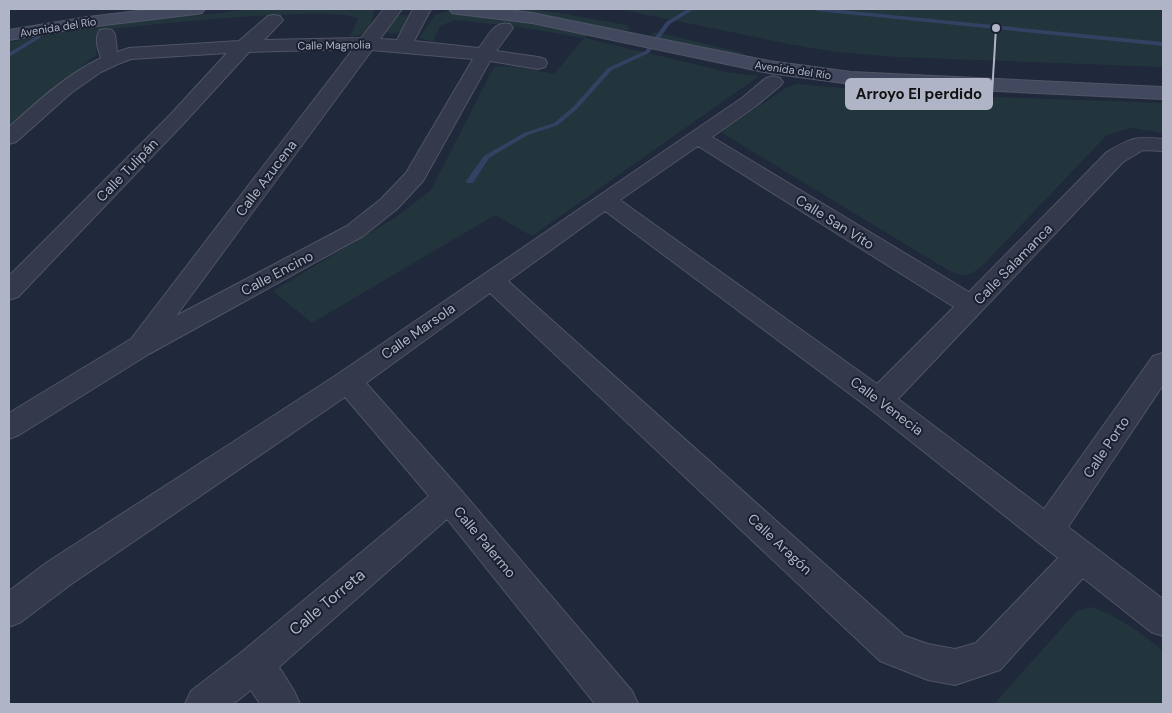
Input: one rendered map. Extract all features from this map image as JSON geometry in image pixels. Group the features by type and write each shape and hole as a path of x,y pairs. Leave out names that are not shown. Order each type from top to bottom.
{"street":[{"name":"Avenida del Río","path":"9,21 85,13 196,9"},
{"name":"Calle Azucena","path":"139,346 393,9"},
{"path":"403,46 422,9"},
{"name":"Avenida del Río","path":"458,9 641,34"},
{"name":"Avenida del Río","path":"554,9 771,68 851,78 1163,93"},
{"name":"Avenida del Río","path":"9,35 85,13"},
{"name":"Calle Tulipán","path":"9,292 177,119 242,46 258,36 274,20"},
{"name":"Calle Encino","path":"9,426 139,346 355,230 389,204 414,176 484,54 504,28"},
{"path":"106,34 106,46 120,57"},
{"name":"Calle Magnolia","path":"120,57 242,46 367,44 484,54 538,62"},
{"path":"9,138 74,81 94,67 120,57"},
{"name":"Avenida del Río","path":"771,68 895,66 998,73 1163,80"},
{"name":"Calle Marsola","path":"9,611 58,574 348,381 605,200 749,102 771,68"},
{"name":"Calle San Vito","path":"698,137 972,306"},
{"name":"Calle Salamanca","path":"879,400 1115,157 1139,143 1158,144"},
{"name":"Calle Venecia","path":"605,200 879,400 1163,620"},
{"name":"Calle Aragón","path":"491,280 894,649 928,662 955,667 987,658 1081,556"},
{"name":"Calle Porto","path":"1048,530 1163,363"},
{"name":"Calle Palermo","path":"348,381 449,498 619,704"},
{"name":"Calle Torreta","path":"204,704 256,663 449,498"},
{"path":"256,663 281,704"}],"shaded area":[{"path":"246,9 374,9 374,12 367,30 361,35 355,36 350,36 358,19 343,15 315,14 234,18 98,31 96,55 9,129 9,42 97,27 97,23 145,16 214,14"},
{"path":"512,9 527,9 570,15 627,25 630,29 625,31"},
{"path":"618,9 1163,9 1163,67 898,57 837,52"},
{"path":"449,11 506,18 589,33 585,38 727,72 759,76 532,236 495,215 312,323 273,291 396,217 431,190 494,67 514,66 554,74 584,38 519,27 455,20 440,26 433,42 419,38 435,15"},
{"path":"405,15 412,19 400,31 394,34 385,31 394,16"},
{"path":"655,32 744,53 739,56 665,40 653,36 652,33"},
{"path":"797,84 915,94 1163,103 1163,133 1131,128 1107,135 983,265 970,274 963,275 948,270 722,133 725,129 786,88"},
{"path":"1091,607 1120,620 1163,651 1163,704 994,704 1077,611"}],"waterway":[{"path":"470,181 486,157 526,134 556,124 575,108 610,69 647,52 668,23 691,9"},
{"path":"817,9 1163,44"},
{"path":"9,55 38,37"}],"place":[{"name":"Arroyo El perdido","path":"996,28"}]}
